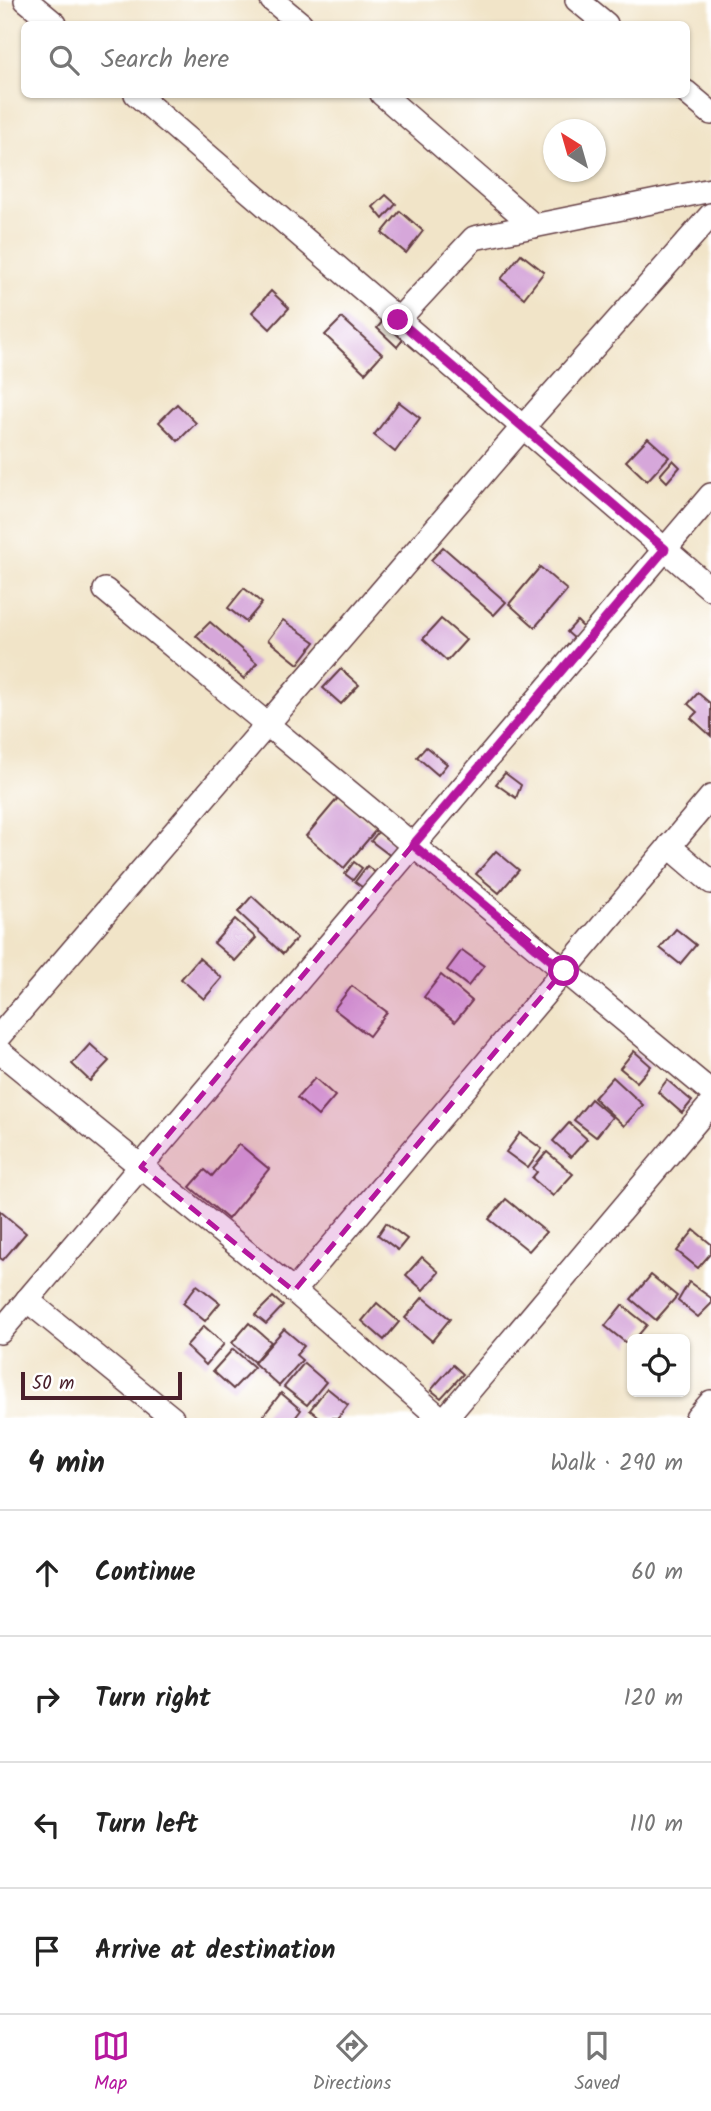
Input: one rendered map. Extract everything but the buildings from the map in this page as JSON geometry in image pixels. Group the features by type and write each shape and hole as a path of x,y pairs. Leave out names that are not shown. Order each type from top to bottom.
{"street":[{"path":"26,0 51,21"},
{"path":"272,0 296,21"},
{"path":"577,0 602,21"},
{"path":"690,95 711,113"},
{"path":"141,98 711,589"},
{"path":"387,98 534,226"},
{"path":"398,320 474,238 711,190"},
{"path":"0,1035 523,427 711,215"},
{"path":"0,1332 711,495"},
{"path":"104,590 711,1092"},
{"path":"294,1291 711,797"},
{"path":"669,846 711,882"},
{"path":"0,1052 294,1291 440,1418"},
{"path":"446,1418 711,1104"},
{"path":"27,1300 172,1418"},
{"path":"697,1418 711,1402"}],"highlighted area":[{"path":"413,845 564,970 294,1291 141,1167"}],"route":[{"path":"398,320 665,549 413,845 564,971"}]}
